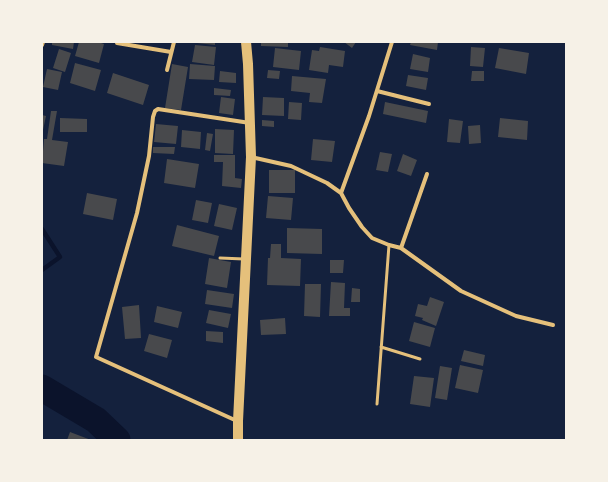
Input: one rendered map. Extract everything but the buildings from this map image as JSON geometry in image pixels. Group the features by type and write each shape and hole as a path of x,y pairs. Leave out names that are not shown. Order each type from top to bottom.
{"main road":[{"path":"238,440 251,123 246,42"}],"street":[{"path":"167,70 174,42"},
{"path":"341,193 369,116 392,42"},
{"path":"117,43 171,52"},
{"path":"377,91 429,104"},
{"path":"238,421 96,357 136,213 149,156 155,111 158,109 251,123"},
{"path":"250,157 291,166 327,183 341,193 362,227 372,238 401,248 461,291 516,316 553,325"},
{"path":"401,248 427,174"}],"lane":[{"path":"377,404 389,245"},
{"path":"220,258 245,260"},
{"path":"381,347 420,359"}],"waterway":[{"path":"42,229 60,257 42,270"},
{"path":"42,388 96,420 117,440"}]}
